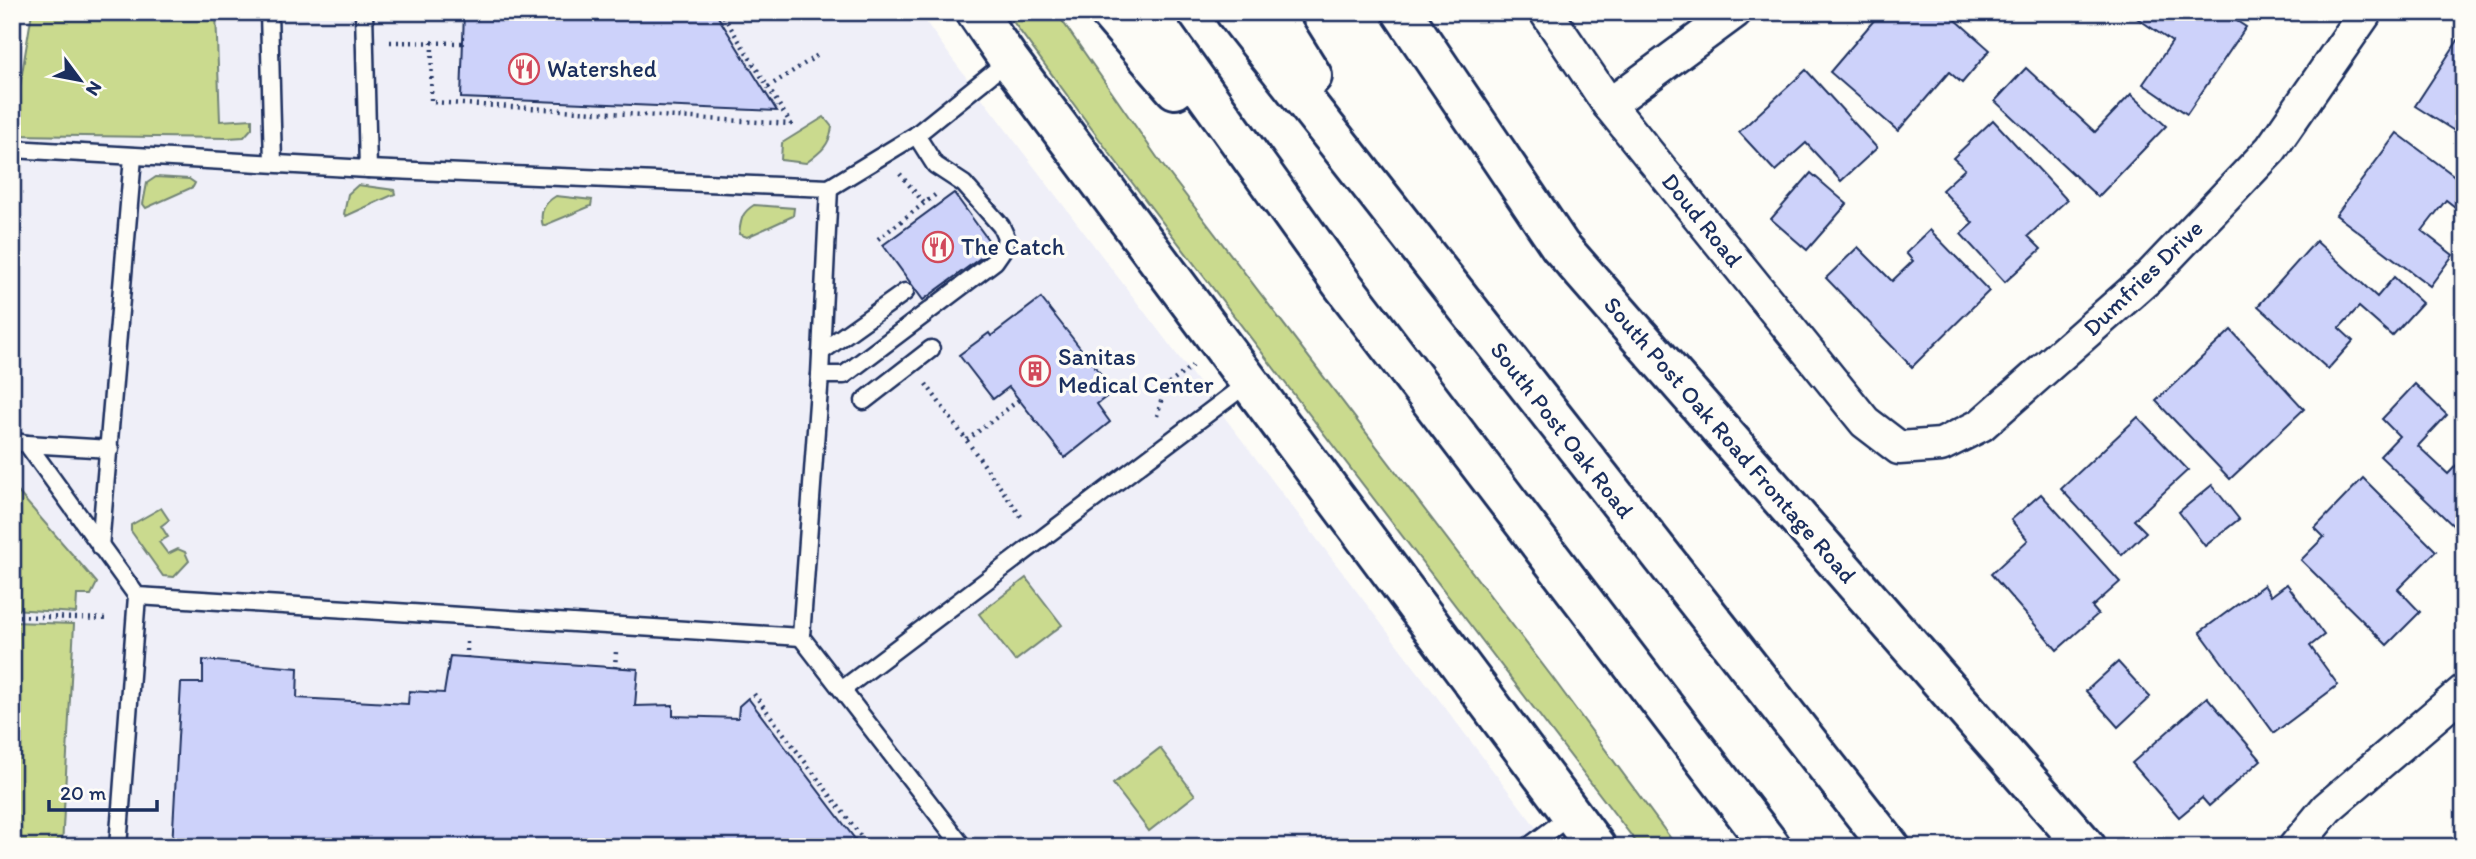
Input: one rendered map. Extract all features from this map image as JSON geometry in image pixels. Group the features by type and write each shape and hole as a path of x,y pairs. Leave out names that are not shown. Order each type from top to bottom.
{"main road":[{"path":"976,12 1009,60 1596,847"},
{"path":"1109,12 1342,284"},
{"path":"1147,12 1342,284 1771,847"},
{"name":"South Post Oak Road","path":"1234,12 1890,847"},
{"path":"1272,12 1438,273"},
{"name":"South Post Oak Road Frontage Road","path":"1402,12 1560,246 2085,847"}],"street":[{"name":"Doud Road","path":"1546,12 1609,105 1865,422"},
{"path":"1609,105 1735,12"},
{"name":"Dumfries Drive","path":"1865,422 1899,447 1941,445 1981,425 2149,277 2271,149 2366,12"},
{"path":"2295,847 2327,808 2464,691"}],"lane":[{"path":"269,12 274,163"},
{"path":"364,12 368,169"},
{"path":"12,149 368,169 829,188 916,135 1009,60"},
{"path":"821,375 844,375 995,261 1004,248 1006,237 1001,226 964,184 935,165 916,135"},
{"path":"100,547 133,157"},
{"path":"829,188 821,375 801,637 963,847"},
{"path":"821,352 905,292"},
{"path":"864,401 931,349"},
{"path":"843,689 1249,382"},
{"path":"20,443 110,449"},
{"path":"20,443 137,596 118,847"},
{"path":"137,596 801,637"},
{"path":"1528,847 1571,814"}],"path":[{"path":"432,42 431,102 791,124 721,12"},
{"path":"384,42 463,43"},
{"path":"768,87 818,55"},
{"path":"903,177 924,203"},
{"path":"878,239 941,190"},
{"path":"912,212 918,220"},
{"path":"912,363 1023,520 1034,512"},
{"path":"1148,423 1158,414 1166,387 1193,365"},
{"path":"966,440 1019,400"},
{"path":"12,617 134,619"},
{"path":"467,640 467,658"},
{"path":"615,668 616,647"},
{"path":"754,694 869,847"}],"shaded area":[{"path":"47,12 919,12 1551,847 12,847 12,256 28,113"}],"green space":[{"path":"32,12 216,12 220,121 252,119 252,128 244,137 228,138 12,135"},
{"path":"1006,12 1056,12 1161,163 1552,677 1677,847 1640,847 1111,155"},
{"path":"824,117 832,127 829,139 820,152 806,163 781,160 782,143"},
{"path":"156,177 189,179 195,183 193,187 146,208 143,204 147,183"},
{"path":"358,185 394,190 395,194 346,216 344,214 348,194"},
{"path":"556,196 592,200 591,206 543,226 544,209"},
{"path":"754,205 794,208 793,216 747,237 739,234 741,221 746,211"},
{"path":"12,485 97,583 91,595 77,595 76,613 12,609"},
{"path":"161,508 169,520 161,526 168,537 159,542 168,554 178,549 185,552 189,561 174,577 163,576 131,531 131,525"},
{"path":"1026,578 1062,625 1015,661 979,614"},
{"path":"12,622 74,624 62,847 12,847"},
{"path":"1160,748 1195,795 1149,831 1113,784"}],"building":[{"path":"464,12 715,12 777,111 461,98"},
{"path":"1881,12 1947,12 1990,50 1962,83 1949,72 1898,131 1830,72"},
{"path":"2128,12 2223,12 2246,27 2187,114 2143,84 2172,42"},
{"path":"2464,31 2464,137 2415,106"},
{"path":"2026,68 2095,132 2131,94 2166,126 2098,197 1995,101"},
{"path":"1806,70 1877,148 1841,181 1806,143 1775,171 1739,132"},
{"path":"1993,120 2067,200 2028,236 2041,249 2005,282 1961,234 1973,223 1942,190 1965,169 1953,158"},
{"path":"2397,133 2464,183 2464,214 2446,200 2422,231 2453,255 2430,286 2336,215"},
{"path":"1811,173 1847,204 1807,250 1771,219"},
{"name":"The Catch","path":"954,193 994,248 923,300 883,245"},
{"path":"1930,230 1989,291 1912,367 1826,278 1858,247 1892,281 1913,261 1906,253"},
{"path":"2316,241 2377,297 2394,277 2422,303 2392,336 2359,307 2339,328 2353,341 2328,369 2258,306"},
{"name":"Sanitas Medical Center","path":"1041,298 1114,391 1097,404 1110,422 1065,458 1009,387 993,399 959,355 989,333 991,336"},
{"path":"2231,330 2304,409 2230,479 2156,401"},
{"path":"2415,384 2447,415 2418,446 2448,474 2464,457 2464,536 2380,456 2399,436 2382,419"},
{"path":"2138,417 2188,470 2134,520 2146,532 2122,555 2061,489"},
{"path":"2363,478 2436,551 2398,589 2420,612 2387,645 2301,560 2324,537 2315,528"},
{"path":"2212,485 2239,519 2205,546 2179,512"},
{"path":"2041,494 2120,582 2092,607 2098,614 2057,650 1991,574 2028,540 2011,520"},
{"path":"2287,584 2324,635 2310,646 2338,685 2274,733 2200,632 2264,585 2271,596"},
{"path":"450,656 638,669 635,706 673,705 673,716 738,718 739,706 748,698 861,847 172,847 181,683 203,683 203,660 298,668 297,698 408,704 409,691 444,693"},
{"path":"2118,662 2150,697 2118,727 2086,691"},
{"path":"2207,697 2261,760 2209,806 2202,798 2179,817 2132,763"}],"place":[{"name":"Watershed","path":"524,69"},
{"name":"The Catch","path":"938,247"},
{"name":"Sanitas Medical Center","path":"1035,371"}]}
